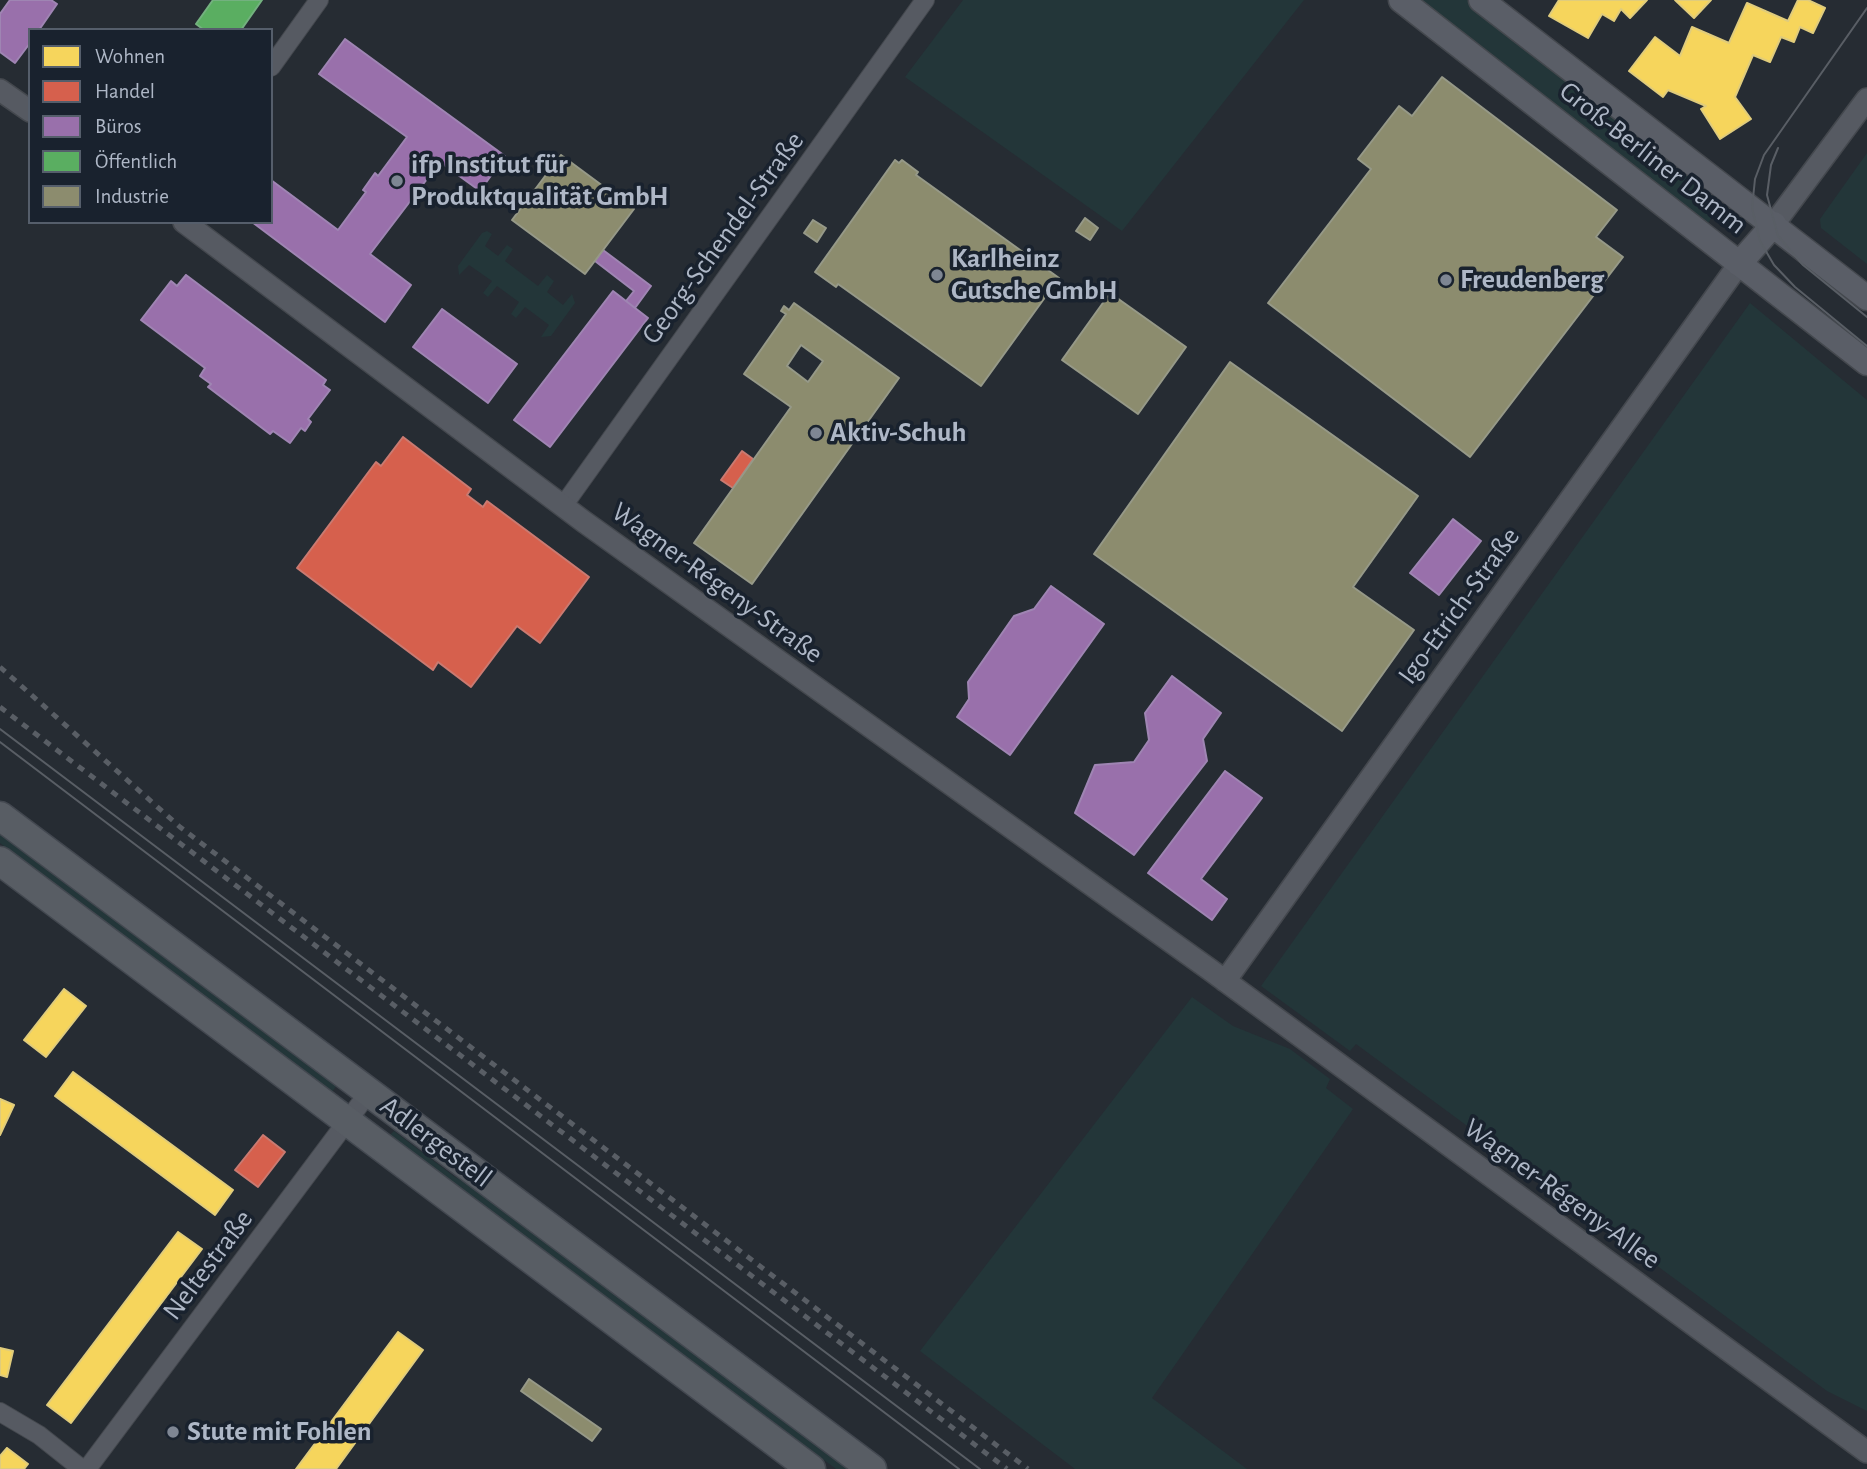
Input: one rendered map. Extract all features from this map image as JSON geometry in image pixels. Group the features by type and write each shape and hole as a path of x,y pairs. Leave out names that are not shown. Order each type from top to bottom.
{"main road":[{"name":"Groß-Berliner Damm","path":"1401,0 1867,363"},
{"name":"Groß-Berliner Damm","path":"1481,0 1867,298"},
{"path":"1739,264 1774,224"},
{"name":"Adlergestell","path":"0,816 872,1469"},
{"name":"Adlergestell","path":"0,861 802,1466"}],"street":[{"path":"273,63 319,0"},
{"name":"Georg-Schendel-Straße","path":"563,506 925,0"},
{"path":"0,90 28,110"},
{"path":"1774,224 1867,99"},
{"name":"Wagner-Régeny-Straße","path":"187,224 563,506 1225,981"},
{"name":"Igo-Etrich-Straße","path":"1225,981 1739,264"},
{"name":"Wagner-Régeny-Allee","path":"1225,981 1867,1452"},
{"name":"Neltestraße","path":"87,1469 369,1092"},
{"path":"0,1412 39,1436 82,1469"}],"shaded area":[{"path":"963,0 1304,0 1122,231 905,77"},
{"path":"1412,0 1467,0 1724,197 1707,225"},
{"path":"1867,153 1867,264 1821,228 1820,219"},
{"path":"487,231 492,234 485,246 498,256 507,245 513,249 505,261 538,286 547,275 554,281 547,292 563,305 572,294 575,303 551,336 541,337 549,325 525,307 516,318 511,314 519,302 497,286 488,297 483,293 492,281 469,265 459,275 458,266 482,233"},
{"path":"1750,303 1867,400 1867,1411 1827,1391 1356,1044 1350,1051 1261,986"},
{"path":"0,833 339,1082 332,1092 0,843"},
{"path":"1192,997 1233,1026 1290,1049 1330,1079 1326,1088 1353,1109 1152,1398 1247,1469 1075,1469 920,1351"},
{"path":"394,1131 455,1177 486,1193 857,1469 836,1469 390,1135"}],"building: Wohnen":[{"path":"1559,0 1647,0 1630,18 1621,9 1614,21 1602,14 1588,38 1549,16"},
{"path":"1675,0 1711,0 1694,18"},
{"path":"1798,0 1808,0 1825,8 1813,33 1800,27 1794,42 1781,37 1770,62 1753,55 1735,97 1751,119 1720,139 1701,109 1706,106 1668,90 1663,97 1629,71 1655,37 1680,56 1692,27 1729,43 1747,3 1788,21"},
{"path":"64,989 86,1006 46,1057 24,1040"},
{"path":"73,1072 233,1190 215,1215 55,1096"},
{"path":"0,1099 14,1105 0,1135"},
{"path":"178,1232 202,1249 71,1423 47,1405"},
{"path":"398,1332 423,1350 336,1469 296,1469"},
{"path":"0,1348 13,1351 7,1377 0,1375"},
{"path":"7,1448 28,1464 24,1469 0,1469 0,1456"}],"building: Handel":[{"path":"403,437 471,489 467,495 483,507 487,501 589,577 540,643 517,626 471,687 438,662 433,670 297,568 376,462 381,466"},
{"path":"742,451 753,459 733,488 721,480"},
{"path":"263,1135 285,1152 258,1187 235,1170"}],"building: Büros":[{"path":"10,0 51,0 57,4 40,28 28,28 28,46 15,63 0,52 0,14"},
{"name":"ifp Institut für Produktqualität GmbH","path":"345,39 505,156 480,191 440,162 370,254 411,285 385,322 255,224 273,224 273,181 338,230 366,192 363,190 375,173 378,176 407,137 319,74"},
{"path":"603,250 651,286 635,308 626,301 634,291 595,261"},
{"path":"186,275 326,380 323,385 330,390 308,419 311,422 305,431 301,428 290,443 273,431 270,434 208,387 211,384 200,376 205,368 141,320 171,281 177,286"},
{"path":"613,291 648,318 550,447 514,420"},
{"path":"442,309 517,364 488,403 413,347"},
{"path":"1453,519 1481,541 1439,595 1410,573"},
{"path":"1051,586 1104,624 1010,755 957,717 969,699 968,682 1014,616 1034,609"},
{"path":"1172,676 1221,713 1203,739 1207,761 1134,855 1075,813 1095,765 1134,762 1149,740 1145,713"},
{"path":"1225,771 1262,798 1201,879 1227,899 1212,920 1148,873"}],"building: Öffentlich":[{"path":"213,0 262,0 242,28 201,28 196,24"}],"building: Industrie":[{"name":"Freudenberg","path":"1442,77 1617,210 1596,237 1623,257 1470,457 1268,303 1371,169 1358,159 1399,106 1412,116"},
{"path":"561,155 634,209 585,274 512,220"},
{"name":"Karlheinz Gutsche GmbH","path":"895,160 899,163 902,160 918,172 916,175 1059,278 981,386 838,284 836,287 815,272"},
{"path":"1085,218 1098,228 1090,240 1076,231"},
{"path":"813,220 826,228 817,242 804,233"},
{"path":"1110,293 1186,347 1138,414 1062,360"},
{"name":"Aktiv-Schuh","path":"794,303 899,378 752,584 694,543 791,407 744,374 786,314 781,311 784,306 789,310","holes":["801,345 823,361 808,382 787,366"]},
{"path":"1230,362 1418,496 1353,587 1414,630 1342,731 1094,554"},
{"path":"529,1379 601,1429 592,1441 521,1391"}],"tram line":[{"path":"1867,8 1764,155 1755,179 1752,208 1760,241 1774,265 1795,287 1867,346"},
{"path":"1778,148 1771,165 1767,195 1778,236 1803,265 1867,317"},
{"path":"0,729 980,1469"},
{"path":"0,742 959,1469"}],"railway":[{"path":"0,667 180,827 1028,1469"},
{"path":"0,707 1007,1469"}],"place":[{"name":"ifp Institut für Produktqualität GmbH","path":"397,181"},
{"name":"Karlheinz Gutsche GmbH","path":"937,275"},
{"name":"Freudenberg","path":"1446,280"},
{"name":"Aktiv-Schuh","path":"816,433"},
{"name":"Stute mit Fohlen","path":"173,1432"}]}
